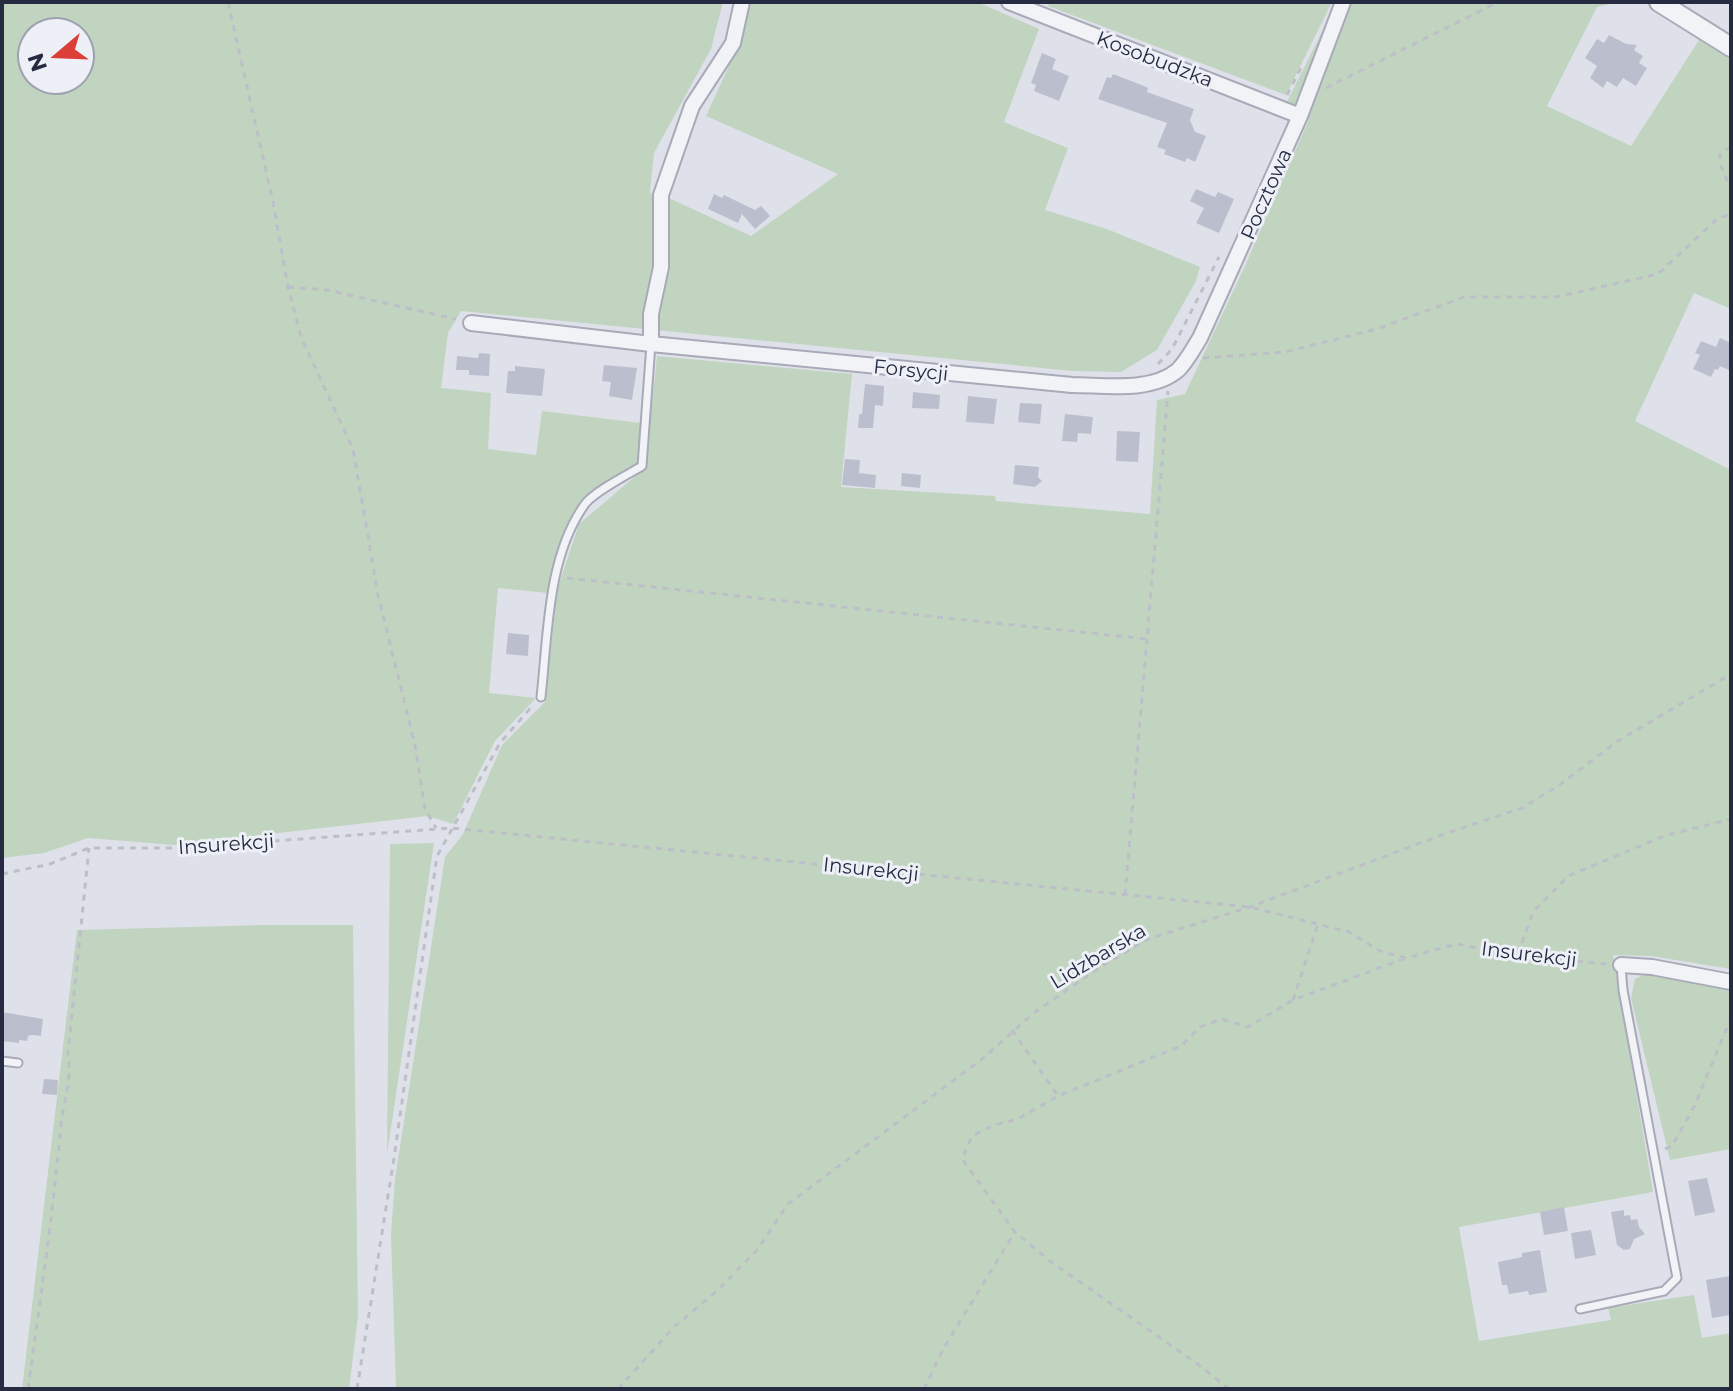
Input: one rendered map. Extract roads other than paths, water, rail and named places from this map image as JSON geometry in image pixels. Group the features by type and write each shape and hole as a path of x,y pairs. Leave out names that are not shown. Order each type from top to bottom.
{"street":[{"path":"651,344 651,314 661,267 661,195 692,106 733,43 742,2"},
{"name":"Kosobudzka","path":"1009,2 1300,116"},
{"name":"Pocztowa","path":"1170,375 1187,360 1206,324 1300,116 1343,2"},
{"path":"1659,2 1731,47"},
{"name":"Forsycji","path":"471,323 651,344 1072,385 1142,384 1170,375"},
{"path":"1621,965 1652,967 1731,982"}],"lane":[{"path":"541,697 556,577 569,535 586,501 642,466 651,344"},
{"path":"1580,1309 1664,1291 1677,1278 1623,990 1621,965"},
{"path":"2,1061 18,1063"}]}
